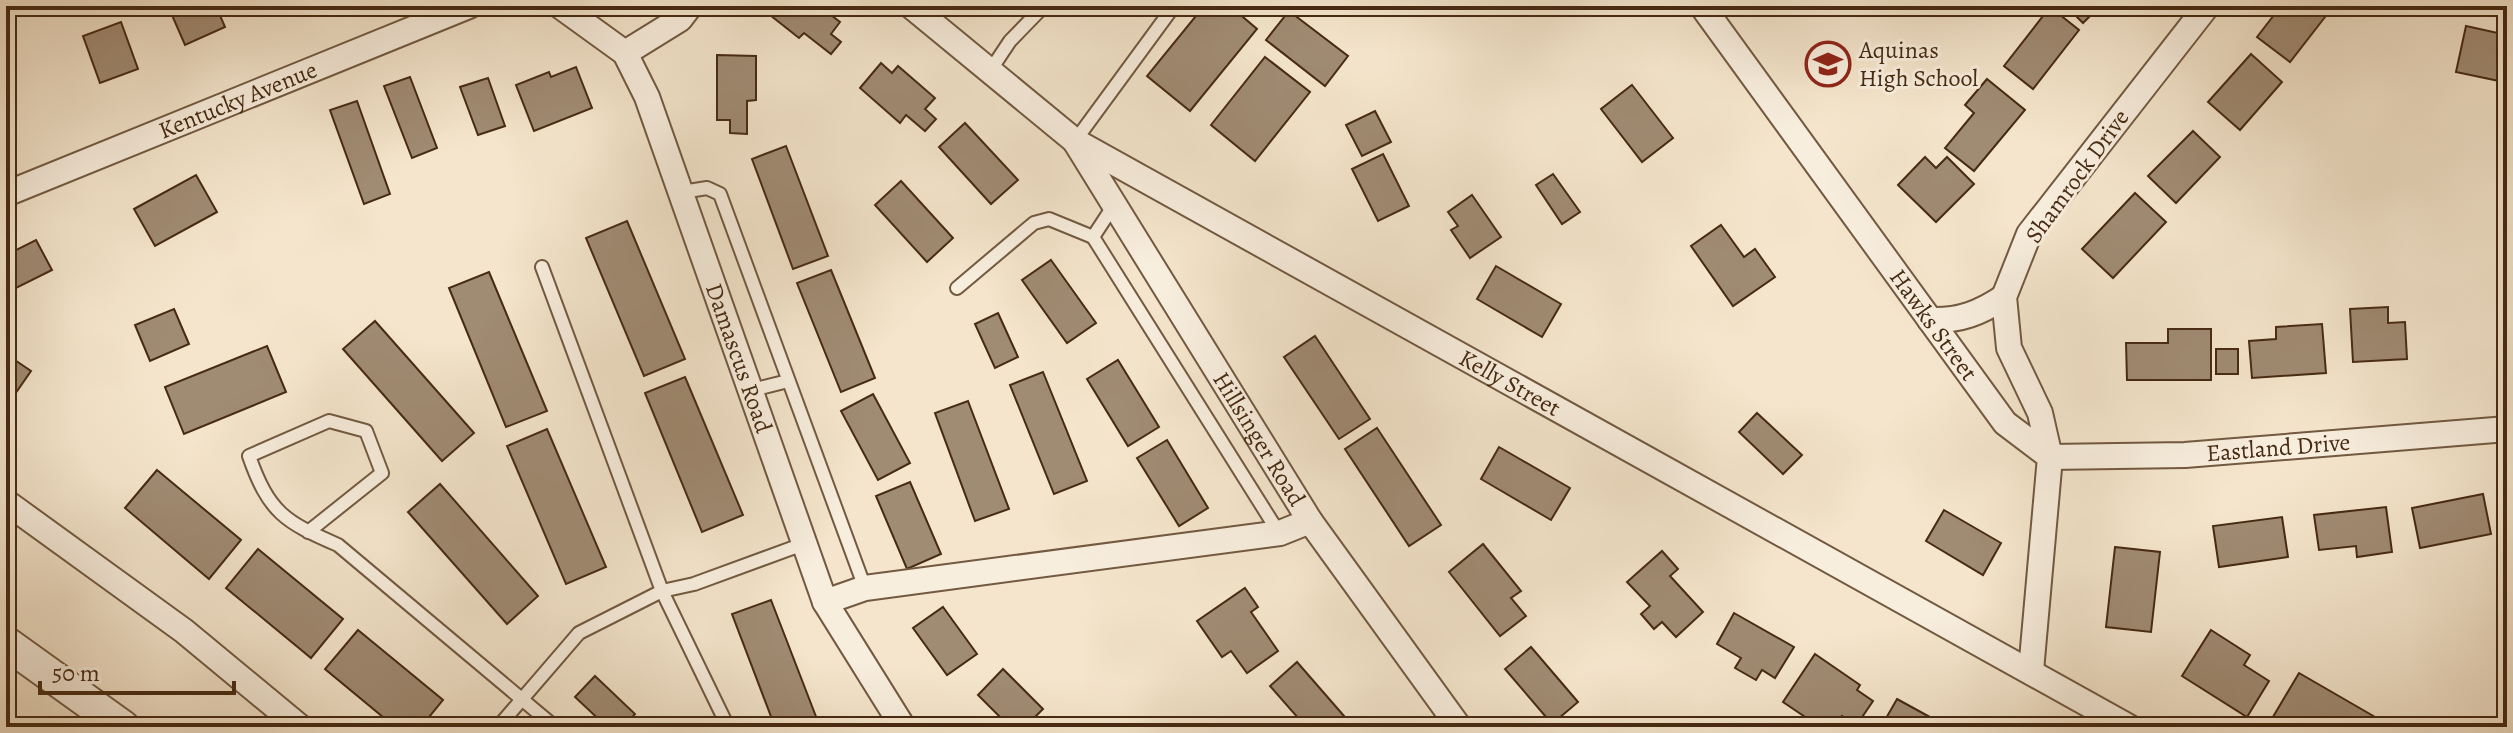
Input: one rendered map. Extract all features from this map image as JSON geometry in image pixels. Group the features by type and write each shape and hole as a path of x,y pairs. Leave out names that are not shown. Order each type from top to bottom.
{"street":[{"name":"Kentucky Avenue","path":"6,194 469,6"},
{"name":"Damascus Road","path":"560,6 625,53 647,97 825,602 903,727"},
{"path":"625,53 680,19 690,6"},
{"name":"Kelly Street","path":"911,6 1075,141 2129,727"},
{"name":"Hawks Street","path":"1702,6 2005,423 2050,457"},
{"name":"Shamrock Drive","path":"2050,457 2040,413 2009,348 2004,297 2029,234 2207,6"},
{"name":"Hillsinger Road","path":"1075,141 1310,521 1459,727"},
{"path":"1930,320 1961,319 1983,311 2004,297"},
{"name":"Eastland Drive","path":"2050,457 2185,455 2507,429"},
{"path":"2031,671 2050,457"},
{"path":"6,502 184,631 300,727"},
{"path":"825,602 865,588 1280,533 1310,521"},
{"path":"6,643 123,727"}],"lane":[{"path":"990,71 1010,41 1044,6"},
{"path":"1075,141 1174,6"},
{"path":"682,192 707,188 720,194 865,588"},
{"path":"1093,237 1114,205"},
{"path":"957,288 1034,223 1049,219 1093,237 1280,533"},
{"path":"542,267 662,591 728,727"},
{"path":"752,390 788,381"},
{"path":"308,532 382,473 366,431 329,421 249,456 258,482 288,523 308,532 338,545 555,727"},
{"path":"498,727 579,633 662,591 694,584 806,543"}],"building":[{"path":"168,6 216,6 225,27 185,45"},
{"path":"769,6 819,6 840,22 831,34 841,42 831,54 804,33 799,38 765,11"},
{"path":"1204,6 1230,6 1257,29 1190,111 1147,76"},
{"path":"2066,6 2100,6 2083,23"},
{"path":"2281,6 2332,8 2290,62 2257,37"},
{"path":"2050,7 2079,30 2033,89 2004,66"},
{"path":"1289,11 1348,56 1325,86 1266,40"},
{"path":"121,22 138,69 100,83 83,36"},
{"path":"2466,26 2507,35 2507,71 2501,70 2499,81 2456,72"},
{"path":"2251,54 2282,82 2240,130 2208,102"},
{"path":"717,55 756,56 756,100 747,101 747,134 730,133 730,120 717,120"},
{"path":"1265,57 1310,92 1255,161 1211,125"},
{"path":"881,63 892,73 898,66 935,98 925,109 936,119 925,131 906,115 900,123 860,88"},
{"path":"576,67 592,108 534,131 516,85 549,72 551,77"},
{"path":"410,77 437,148 412,158 384,86"},
{"path":"488,78 505,126 478,135 460,87"},
{"path":"1987,79 2025,110 1974,171 1945,148 1974,113 1965,105"},
{"path":"1632,85 1673,138 1642,162 1601,109"},
{"path":"357,101 390,194 364,204 330,110"},
{"path":"1375,111 1391,142 1362,156 1346,125"},
{"path":"965,123 1018,180 991,204 939,147"},
{"path":"2193,131 2220,157 2176,203 2148,176"},
{"path":"786,146 828,256 793,269 752,159"},
{"path":"1383,154 1409,206 1378,221 1352,169"},
{"path":"1925,157 1936,168 1947,157 1974,184 1936,222 1898,185"},
{"path":"1553,174 1580,212 1562,224 1536,185"},
{"path":"196,175 217,212 155,246 134,209"},
{"path":"901,181 953,238 927,262 875,205"},
{"path":"2135,193 2166,222 2113,278 2082,249"},
{"path":"1472,195 1501,237 1470,258 1451,230 1458,226 1448,212"},
{"path":"627,221 685,359 644,376 586,238"},
{"path":"1721,225 1744,257 1755,249 1775,277 1733,306 1691,246"},
{"path":"36,240 52,270 6,293 6,255"},
{"path":"1051,260 1096,323 1067,343 1022,280"},
{"path":"1496,266 1561,304 1542,337 1477,299"},
{"path":"831,270 875,378 841,392 797,283"},
{"path":"489,272 547,411 506,427 449,288"},
{"path":"2388,307 2388,323 2405,322 2407,359 2353,362 2350,309"},
{"path":"174,309 189,344 150,361 135,325"},
{"path":"998,313 1018,357 995,368 975,324"},
{"path":"375,321 474,433 442,461 343,349"},
{"path":"2322,324 2326,373 2252,378 2249,341 2276,339 2276,327"},
{"path":"2168,329 2211,329 2211,380 2127,380 2126,343 2168,343"},
{"path":"1315,336 1370,419 1339,439 1284,357"},
{"path":"267,346 286,392 184,434 165,387"},
{"path":"2216,349 2238,349 2238,374 2216,374"},
{"path":"6,354 31,371 6,407"},
{"path":"1118,360 1159,427 1128,446 1087,379"},
{"path":"1043,372 1087,481 1054,494 1010,385"},
{"path":"685,377 743,515 702,532 645,393"},
{"path":"873,394 910,463 878,480 841,411"},
{"path":"968,401 1009,509 975,521 935,413"},
{"path":"1757,413 1802,455 1783,474 1739,432"},
{"path":"1377,428 1441,525 1409,546 1345,449"},
{"path":"547,429 606,567 566,584 507,446"},
{"path":"1167,440 1208,508 1179,526 1137,458"},
{"path":"1499,447 1570,488 1551,520 1481,479"},
{"path":"157,470 241,540 209,579 125,508"},
{"path":"910,482 941,554 907,569 876,496"},
{"path":"440,484 538,596 507,624 408,512"},
{"path":"2483,494 2491,534 2420,548 2412,508"},
{"path":"2386,507 2392,552 2357,557 2356,546 2319,550 2314,515"},
{"path":"1944,510 2001,543 1983,575 1926,541"},
{"path":"2282,517 2288,557 2219,567 2213,526"},
{"path":"1483,544 1521,591 1511,598 1526,616 1500,636 1449,572"},
{"path":"2115,547 2160,552 2151,632 2106,627"},
{"path":"258,549 343,619 311,658 226,588"},
{"path":"1662,551 1678,569 1670,576 1703,612 1676,637 1662,622 1654,629 1641,614 1650,606 1627,582"},
{"path":"1245,588 1258,607 1251,612 1278,651 1247,673 1231,651 1222,657 1197,621"},
{"path":"771,600 820,727 775,727 732,614"},
{"path":"943,607 977,654 947,675 913,628"},
{"path":"1734,613 1794,647 1775,678 1762,670 1756,680 1735,668 1741,658 1717,644"},
{"path":"358,630 443,700 421,727 395,727 325,669"},
{"path":"2211,630 2250,655 2244,665 2269,681 2247,717 2182,676"},
{"path":"1531,647 1578,702 1552,724 1505,669"},
{"path":"1815,654 1860,685 1857,690 1873,701 1856,726 1842,716 1835,727 1820,727 1783,702"},
{"path":"1297,662 1344,716 1331,727 1306,727 1270,686"},
{"path":"1003,669 1043,709 1025,727 1010,727 978,695"},
{"path":"2299,673 2382,721 2378,727 2267,727"},
{"path":"595,676 635,714 624,727 607,727 575,697"},
{"path":"1897,699 1948,727 1881,727"}],"place":[{"name":"Aquinas High School","path":"1828,64"}]}
